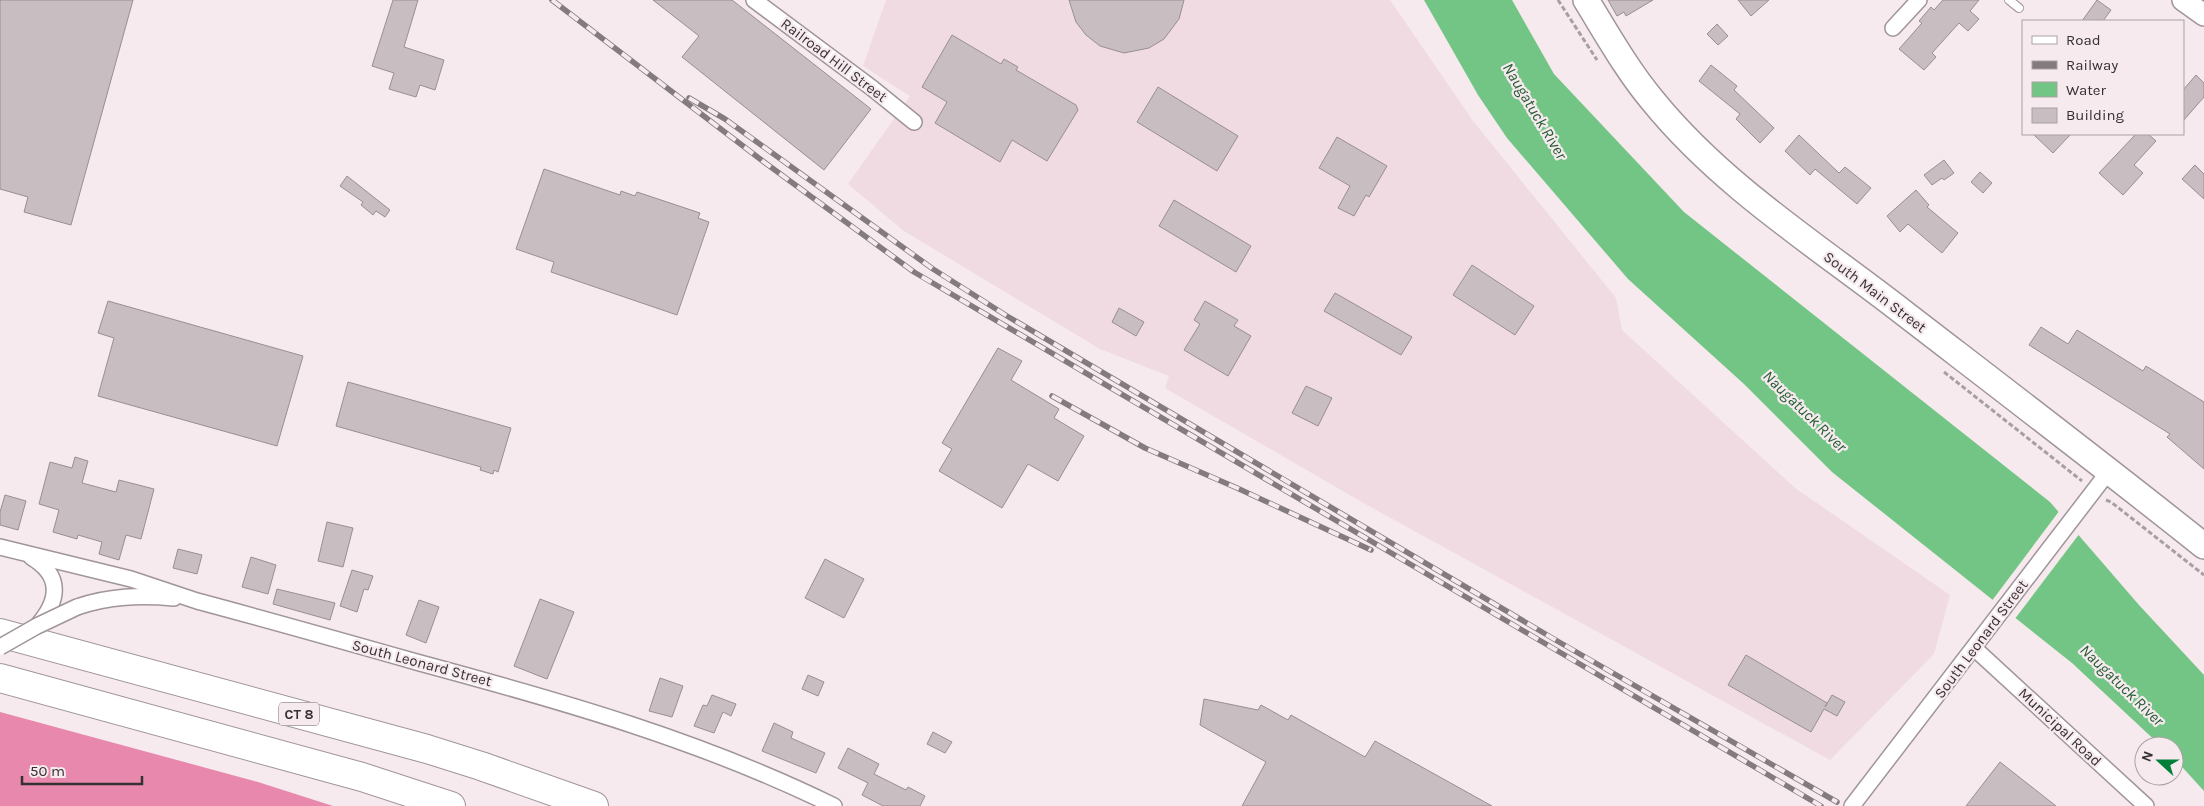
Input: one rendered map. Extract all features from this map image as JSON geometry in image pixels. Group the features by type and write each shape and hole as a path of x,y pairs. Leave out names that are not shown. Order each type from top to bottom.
{"highway":[{"name":"CT 8","path":"0,634 427,749 498,771 594,806"},
{"path":"0,678 354,775 452,806"}],"main road":[{"name":"South Main Street","path":"1586,0 1624,61 1653,102 1723,172 1780,220 1876,291 2204,546"},
{"path":"2182,0 2204,15"}],"street":[{"name":"Railroad Hill Street","path":"754,0 872,88 914,122"},
{"path":"1893,28 1920,0"},
{"name":"South Leonard Street","path":"1852,806 2109,471"},
{"name":"South Leonard Street","path":"0,547 131,579 198,601 508,686 613,717 719,755 834,806"},
{"path":"24,553 43,565 54,584 54,594 49,610 37,626"},
{"path":"0,647 37,626 92,602 124,597 157,597 198,601"},
{"name":"Municipal Road","path":"1974,648 2146,806"}],"lane":[{"path":"2009,0 2019,8"}],"path":[{"path":"2106,502 2111,502 2204,575"}],"shaded area":[{"path":"886,0 1390,0 1473,121 1616,298 1622,330 1795,488 1950,595 1934,654 1830,760 1360,501 1165,388 1169,376 1100,349 904,231 848,184 910,96 863,66"},
{"path":"0,712 258,782 333,806 0,806"}],"water":[{"name":"Naugatuck River","path":"1424,0 1512,0 1554,74 1684,212 2050,502 2139,605 2204,675 2204,791 2184,769 2184,736 2150,736 2072,663 1832,472 1744,384 1628,279 1507,138 1478,95"}],"pier":[{"path":"2060,510 2080,533 2014,620 1991,602"}],"building":[{"path":"0,0 133,0 71,225 24,212 28,197 0,189"},
{"path":"393,0 418,0 404,47 444,60 435,90 420,85 416,97 389,89 394,73 372,66"},
{"path":"653,0 732,0 871,109 824,170 682,57 699,36"},
{"path":"1069,0 1184,0 1179,19 1164,39 1149,48 1124,53 1100,46 1086,35 1076,22"},
{"path":"1608,0 1653,0 1626,16 1624,12 1617,16"},
{"path":"1738,0 1769,0 1751,16"},
{"path":"1943,0 1979,0 1970,11 1979,19 1968,31 1959,23 1932,53 1936,57 1924,70 1899,49 1922,23 1919,21 1931,7 1934,10"},
{"path":"2097,0 2111,10 2104,20 2083,20"},
{"path":"1717,24 1728,36 1718,45 1707,34"},
{"path":"952,35 1001,64 1004,59 1018,67 1016,70 1076,105 1078,110 1047,161 1012,140 1000,162 935,123 947,102 922,87"},
{"path":"1711,65 1737,86 1734,90 1774,128 1760,143 1736,119 1740,114 1699,81"},
{"path":"2196,75 2204,83 2204,97 2184,120 2184,89"},
{"path":"1158,87 1238,136 1217,171 1137,122"},
{"path":"1799,135 1839,173 1845,167 1871,188 1857,204 1815,169 1810,175 1785,151"},
{"path":"2034,135 2070,135 2053,153"},
{"path":"2135,135 2149,135 2156,141 2134,165 2143,173 2123,195 2099,173"},
{"path":"1337,137 1387,166 1369,197 1366,195 1354,216 1338,208 1350,186 1319,168"},
{"path":"1944,160 1954,173 1932,185 1924,175"},
{"path":"2195,165 2204,174 2204,199 2182,179"},
{"path":"544,169 620,195 621,191 635,196 637,192 700,213 698,218 709,222 677,315 551,272 554,262 516,249"},
{"path":"1980,172 1992,183 1983,193 1971,182"},
{"path":"347,176 390,210 385,217 376,211 373,215 361,205 363,202 340,186"},
{"path":"1916,190 1929,205 1927,207 1958,233 1942,253 1908,224 1900,232 1887,216"},
{"path":"1174,200 1251,246 1236,272 1159,226"},
{"path":"1472,265 1534,306 1515,335 1453,295"},
{"path":"1335,293 1412,337 1401,355 1324,311"},
{"path":"108,301 303,356 277,446 98,396 114,338 98,333"},
{"path":"1205,301 1238,320 1234,326 1251,336 1228,376 1184,350 1200,324 1194,320"},
{"path":"1119,308 1144,322 1136,336 1112,322"},
{"path":"2041,327 2068,344 2077,330 2143,371 2146,366 2204,402 2204,469 2167,437 2170,434 2029,345"},
{"path":"998,348 1022,361 1011,380 1059,409 1054,418 1084,436 1058,481 1028,464 1002,508 939,471 952,449 942,443"},
{"path":"348,382 511,428 498,472 494,470 493,474 480,470 481,467 336,426"},
{"path":"1306,386 1332,398 1318,426 1292,413"},
{"path":"75,457 88,461 82,483 116,492 119,480 154,489 141,539 126,535 119,560 99,554 102,542 78,535 77,539 53,532 59,510 39,504 50,462 72,468"},
{"path":"5,495 26,501 18,530 0,525 0,512"},
{"path":"327,522 353,528 343,567 318,561"},
{"path":"178,549 202,555 197,574 173,568"},
{"path":"251,557 276,565 268,594 242,587"},
{"path":"825,559 864,579 844,618 805,598"},
{"path":"352,570 373,576 368,590 364,589 357,612 340,606"},
{"path":"277,589 335,603 330,620 273,604"},
{"path":"540,599 574,612 547,679 514,666"},
{"path":"419,600 439,607 426,643 406,635"},
{"path":"1746,655 1827,703 1825,707 1832,695 1845,702 1837,716 1824,709 1811,732 1728,685"},
{"path":"808,675 824,682 818,696 802,689"},
{"path":"660,678 683,686 672,717 649,711"},
{"path":"712,695 736,704 731,716 723,712 714,733 694,726 703,705 707,706"},
{"path":"1204,699 1258,710 1261,705 1288,720 1291,715 1365,757 1375,741 1492,806 1242,806 1266,762 1200,725"},
{"path":"774,723 793,732 791,738 825,753 816,773 762,751"},
{"path":"933,732 952,742 945,753 927,744"},
{"path":"848,748 879,764 874,774 906,790 908,787 925,796 920,806 883,806 862,795 868,783 838,768"},
{"path":"2000,762 2056,806 1966,806"}],"railway":[{"path":"552,0 764,162 914,272 1821,806"},
{"path":"689,98 725,119 933,269 1007,316 1559,642 1837,802"},
{"path":"1052,396 1145,448 1371,550"}]}
